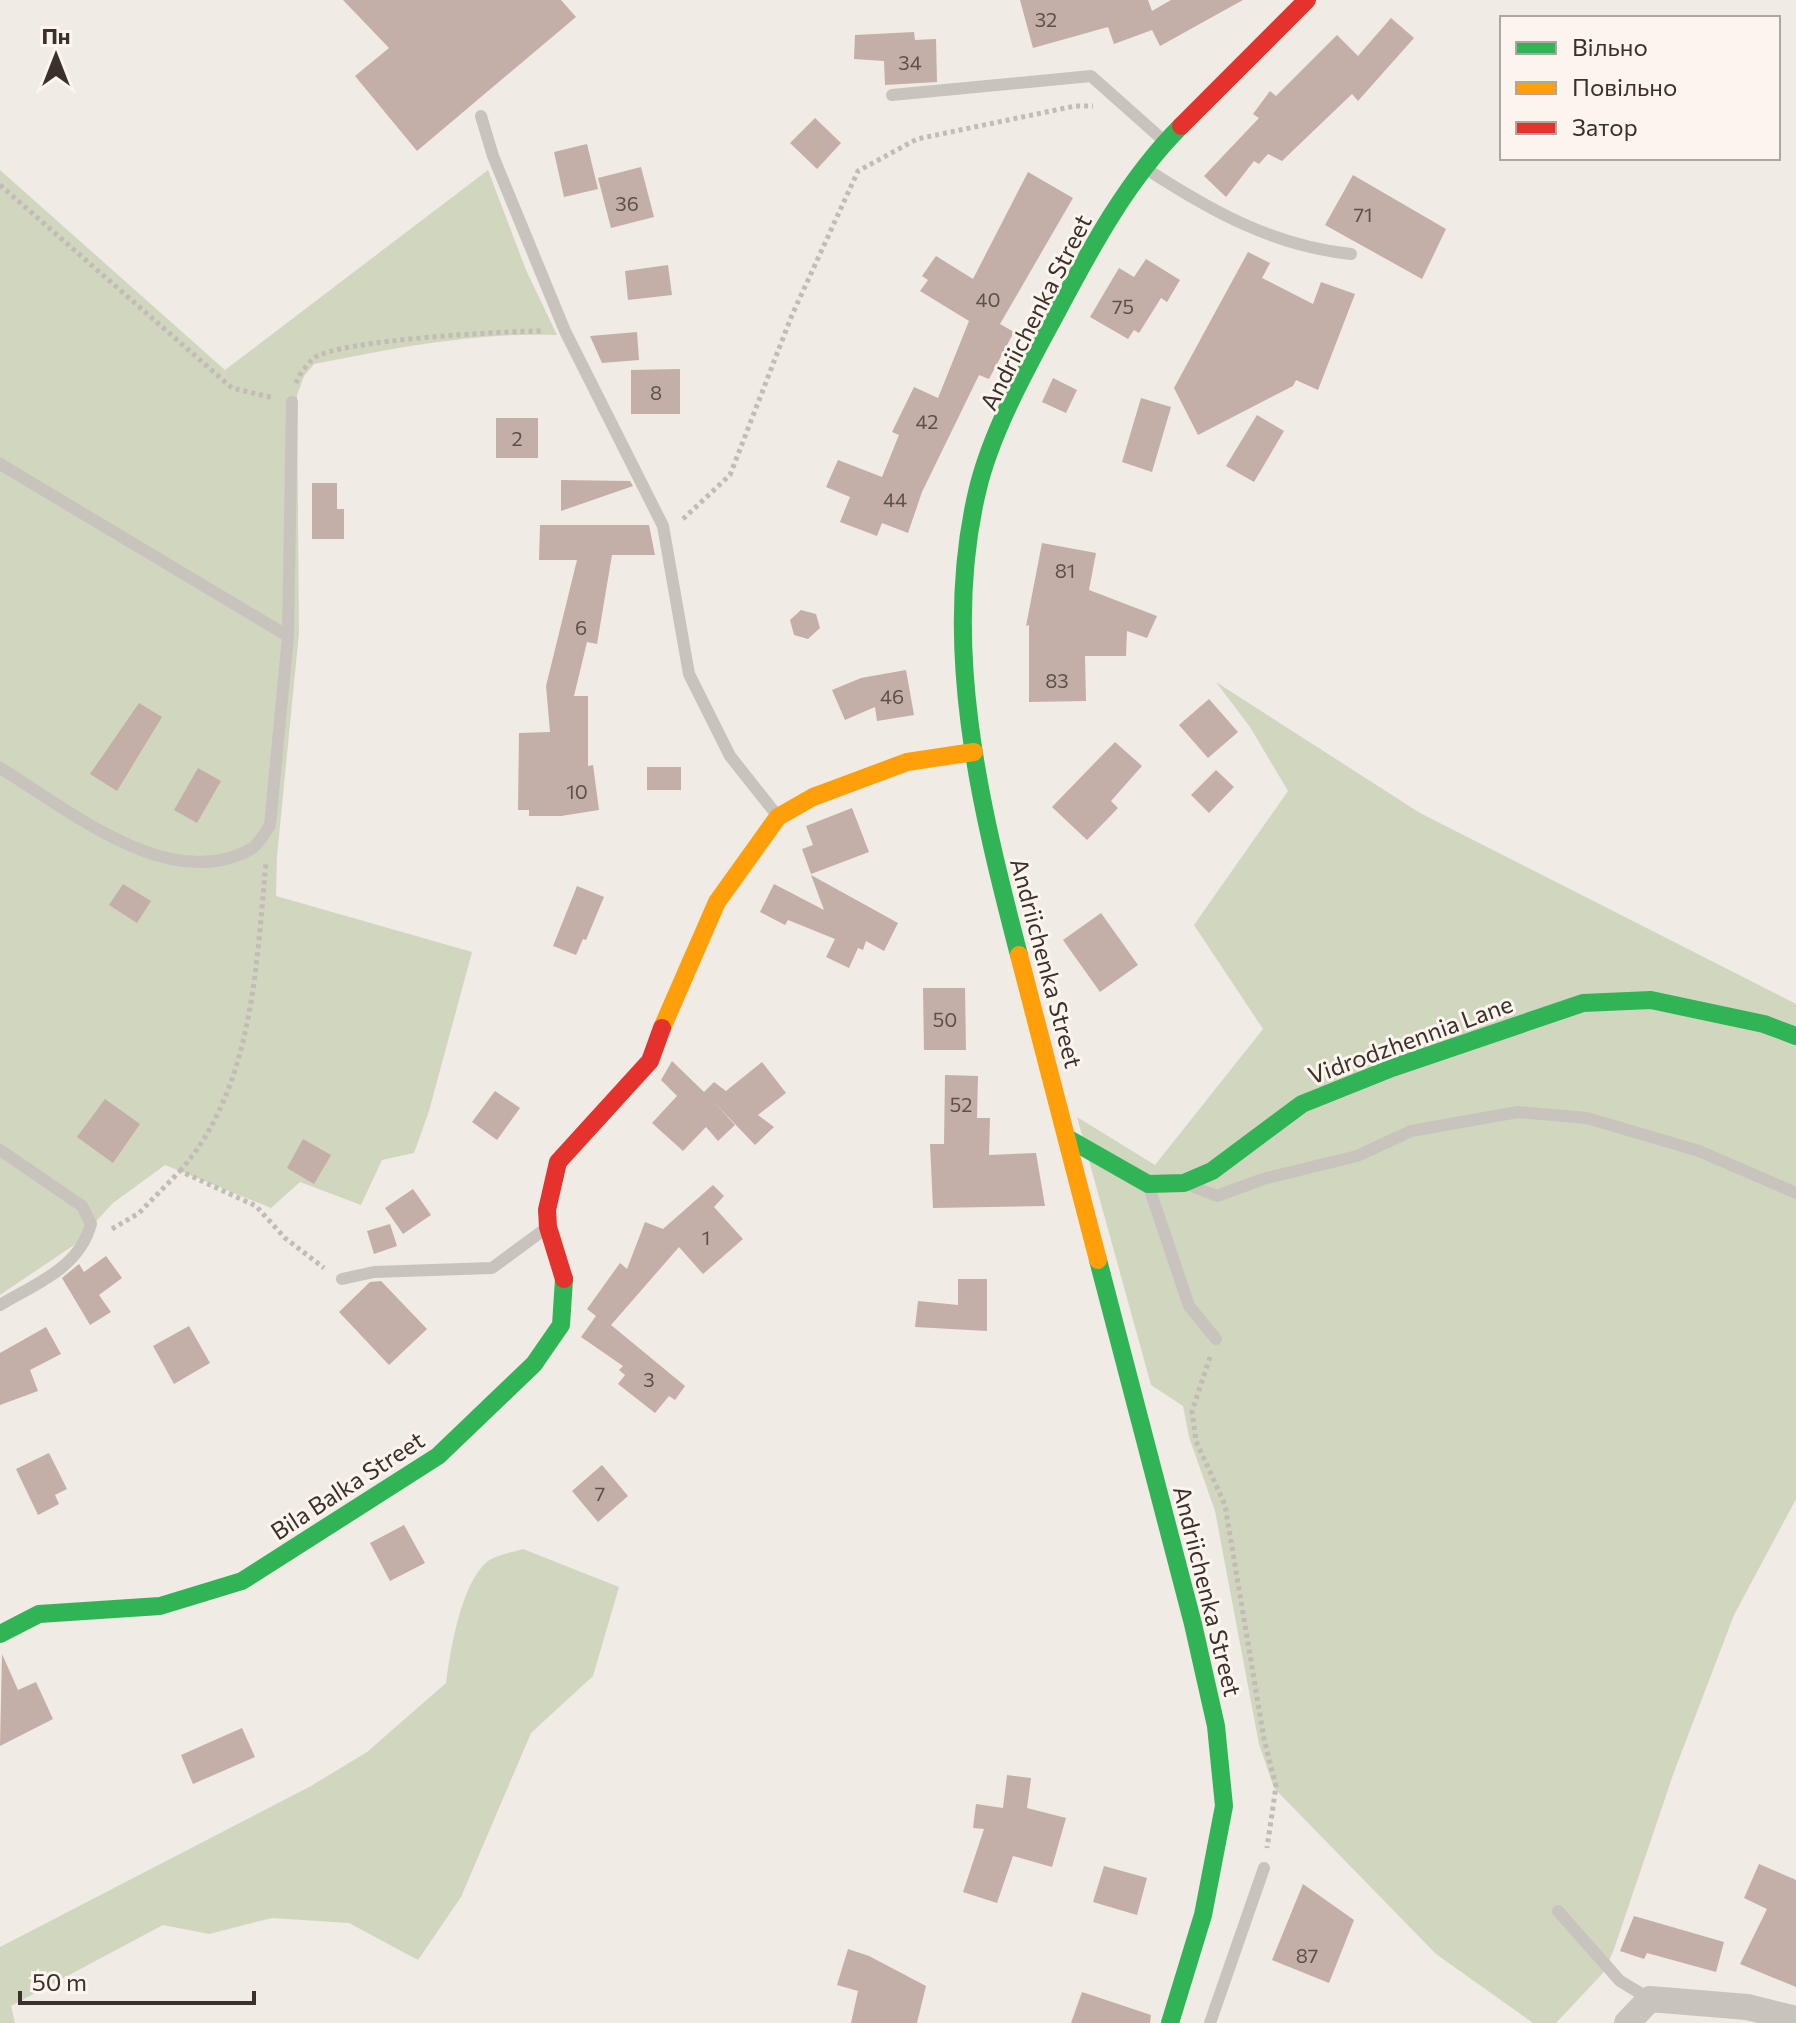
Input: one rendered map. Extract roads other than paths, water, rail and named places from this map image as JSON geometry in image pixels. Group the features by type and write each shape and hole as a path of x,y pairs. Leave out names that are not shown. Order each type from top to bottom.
{"street":[{"name":"Andriichenka Street","path":"1170,2023 1203,1915 1224,1806 1216,1726 1069,1139 987,830 963,659 962,574 978,486 1033,357 1095,240 1165,142 1307,0"},
{"name":"Bila Balka Street","path":"0,1634 39,1614 160,1606 242,1581 438,1456 534,1364 561,1325 565,1272 548,1227 548,1194 558,1162 650,1061 717,902 778,817 813,797 907,762 974,752"},
{"name":"Vidrodzhennia Lane","path":"1148,1184 1184,1183 1212,1171 1302,1104 1392,1068 1583,1003 1651,1000 1764,1024 1796,1036"},
{"path":"1069,1139 1148,1184"},
{"path":"1627,2023 1650,1999 1747,2007 1796,2019"}],"lane":[{"path":"892,95 1091,76 1165,142"},
{"path":"481,116 493,156 565,331 663,526 689,674 730,756 778,817"},
{"path":"1145,168 1204,206 1249,228 1288,242 1351,254"},
{"path":"0,768 126,844 193,865 226,859 254,848 270,825 288,636 292,402"},
{"path":"0,464 288,636"},
{"path":"1184,1183 1217,1196 1263,1179 1357,1156 1411,1131 1518,1112 1587,1118 1699,1151 1796,1193"},
{"path":"0,1150 82,1206 91,1224 86,1242 72,1262 0,1305"},
{"path":"1148,1184 1189,1306 1216,1339"},
{"path":"342,1279 374,1272 492,1268 548,1227"},
{"path":"1210,2023 1264,1868"},
{"path":"1558,1911 1620,1981 1650,1999"}]}
